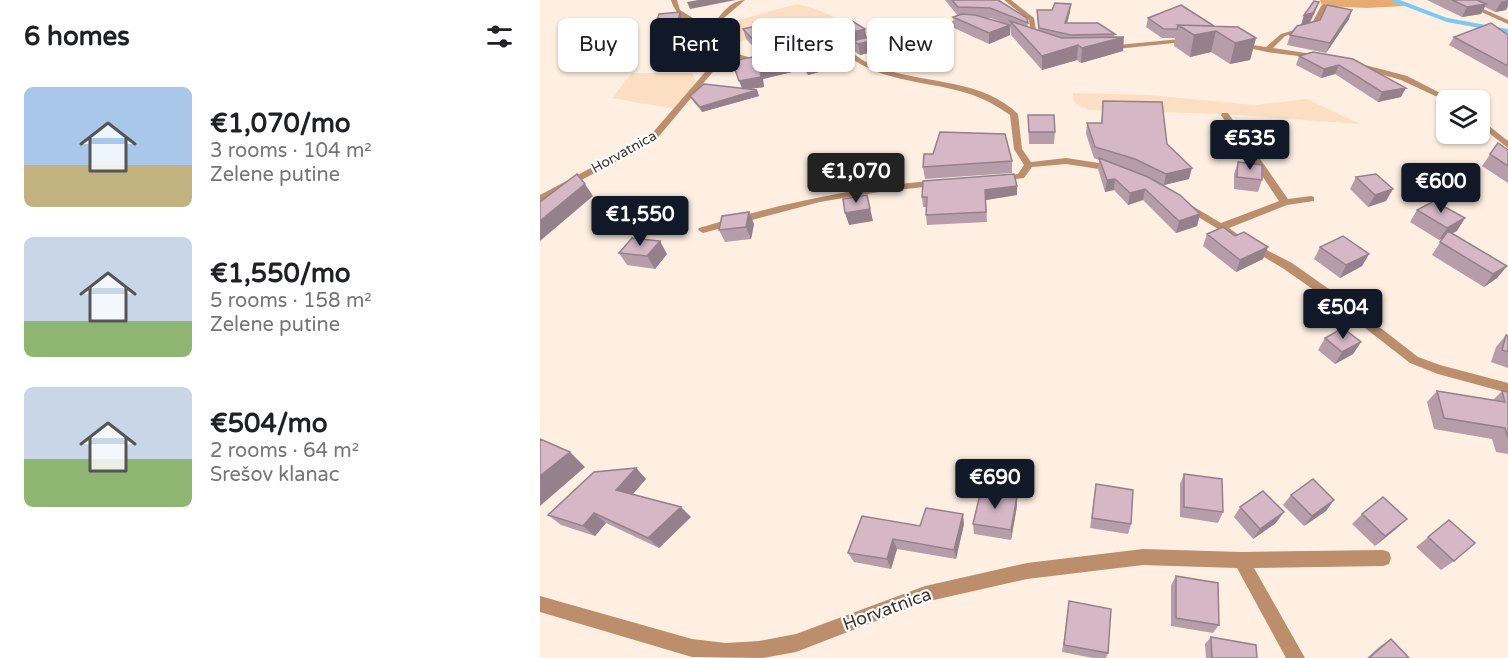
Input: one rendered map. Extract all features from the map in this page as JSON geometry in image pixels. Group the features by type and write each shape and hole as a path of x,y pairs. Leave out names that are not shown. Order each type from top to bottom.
{"street":[{"path":"674,0 677,11 688,18"},
{"path":"720,18 742,0"},
{"path":"1006,0 1032,19 1034,29 1031,40"},
{"path":"1458,0 1508,22"},
{"path":"1267,50 1283,36 1314,26 1324,6"},
{"path":"979,19 962,20 840,52 860,62 911,80 966,88 1006,107 1014,114 1018,149 1029,165"},
{"path":"1020,36 1040,43"},
{"path":"1099,49 1203,40"},
{"path":"1229,44 1326,58"},
{"path":"1344,61 1404,78 1436,93"},
{"name":"Horvatnica","path":"540,199 652,139 708,72"},
{"path":"1225,115 1285,202"},
{"path":"1490,130 1508,144"},
{"path":"1029,165 1088,163 1122,171"},
{"path":"993,180 1021,176 1029,165"},
{"path":"703,230 753,215 863,191 947,183"},
{"path":"1221,227 1285,202 1311,199"},
{"path":"1178,201 1288,266 1414,360 1508,388"},
{"name":"Horvatnica","path":"540,604 692,648 726,652 759,651 796,644 925,594 1006,575 1143,557 1241,560 1383,558"},
{"path":"1241,560 1296,658"}],"shaded area":[{"path":"1320,0 1392,0 1404,6 1367,8 1322,6"},
{"path":"797,4 835,17 752,18 752,38 740,41 740,20"},
{"path":"632,73 692,73 696,82 675,109 612,98"},
{"path":"1073,93 1149,95 1254,105 1307,99 1360,124 1223,114 1088,110 1074,102"}],"building":[{"path":"952,0 998,0 1027,18 1028,23 990,8 958,7"},
{"path":"1452,0 1477,0 1486,4 1467,7"},
{"path":"1314,1 1319,2 1313,13 1304,15"},
{"path":"1055,3 1071,4 1065,23 1098,23 1115,34 1071,35 1039,28 1037,10 1052,10"},
{"path":"1181,5 1214,26 1178,25 1177,29 1164,29 1148,18"},
{"path":"1327,5 1352,10 1330,43 1290,35 1297,26 1320,20"},
{"path":"680,12 679,18 658,18 659,14"},
{"path":"962,14 975,15 1010,25 989,33 953,17"},
{"path":"1010,21 1062,38 1124,37 1082,48 1078,45 1042,56"},
{"path":"855,23 865,29 855,32"},
{"path":"1491,23 1508,35 1508,66 1454,37"},
{"path":"1178,25 1238,27 1256,38 1235,43 1216,31 1194,35"},
{"path":"752,27 752,39 743,29"},
{"path":"867,38 867,42 858,44 855,40"},
{"path":"1313,52 1353,59 1406,88 1382,92 1339,65 1324,69 1299,56"},
{"path":"752,57 752,72 760,72 761,77 739,81 736,72 740,72 740,59"},
{"path":"704,84 757,90 700,107 690,96"},
{"path":"1103,101 1162,102 1167,144 1192,168 1166,174 1135,159 1095,147 1087,123 1102,123"},
{"path":"1028,115 1054,115 1055,132 1029,132"},
{"path":"940,132 1005,134 1012,161 923,167 924,154 933,154"},
{"path":"1498,143 1508,150 1508,166 1490,154"},
{"path":"1099,158 1148,177 1180,195 1200,214 1179,221 1145,189 1130,193 1115,179 1107,180"},
{"path":"1238,162 1262,165 1262,180 1237,177"},
{"path":"577,174 585,184 540,221 540,202"},
{"path":"1014,174 1017,186 985,190 986,212 926,215 927,197 922,197 923,181"},
{"path":"1376,174 1393,189 1375,195 1356,177"},
{"path":"867,195 870,209 845,213 843,199"},
{"path":"1434,201 1465,218 1447,228 1417,210"},
{"path":"749,212 746,227 719,230 722,216"},
{"path":"1223,227 1235,236 1244,232 1268,247 1240,260 1207,234"},
{"path":"1448,231 1507,266 1493,274 1440,242"},
{"path":"1343,236 1369,254 1346,265 1320,247"},
{"path":"632,238 660,241 647,256 619,253"},
{"path":"1343,328 1361,342 1342,352 1325,338"},
{"path":"1506,335 1508,336 1508,352 1502,350"},
{"path":"1437,391 1505,402 1502,391 1508,392 1508,438 1505,428 1444,418"},
{"path":"540,439 570,452 540,476"},
{"path":"636,468 616,490 681,507 648,538 594,513 583,526 548,515 594,472"},
{"path":"1184,474 1222,479 1223,512 1184,507"},
{"path":"1313,479 1334,500 1312,516 1291,495"},
{"path":"1096,484 1133,490 1131,524 1092,518"},
{"path":"981,490 1017,496 1011,530 973,524"},
{"path":"1263,491 1284,512 1260,529 1240,507"},
{"path":"1383,497 1407,519 1385,536 1362,514"},
{"path":"926,508 963,514 954,550 893,539 887,559 848,553 862,516 920,526"},
{"path":"1449,520 1475,543 1454,561 1428,537"},
{"path":"1176,576 1218,583 1219,625 1176,618"},
{"path":"1069,601 1111,609 1108,653 1064,645"},
{"path":"1211,637 1256,645 1257,658 1212,658"},
{"path":"1391,639 1409,658 1369,658"}],"waterway":[{"path":"1394,0 1447,20 1508,31"}]}
